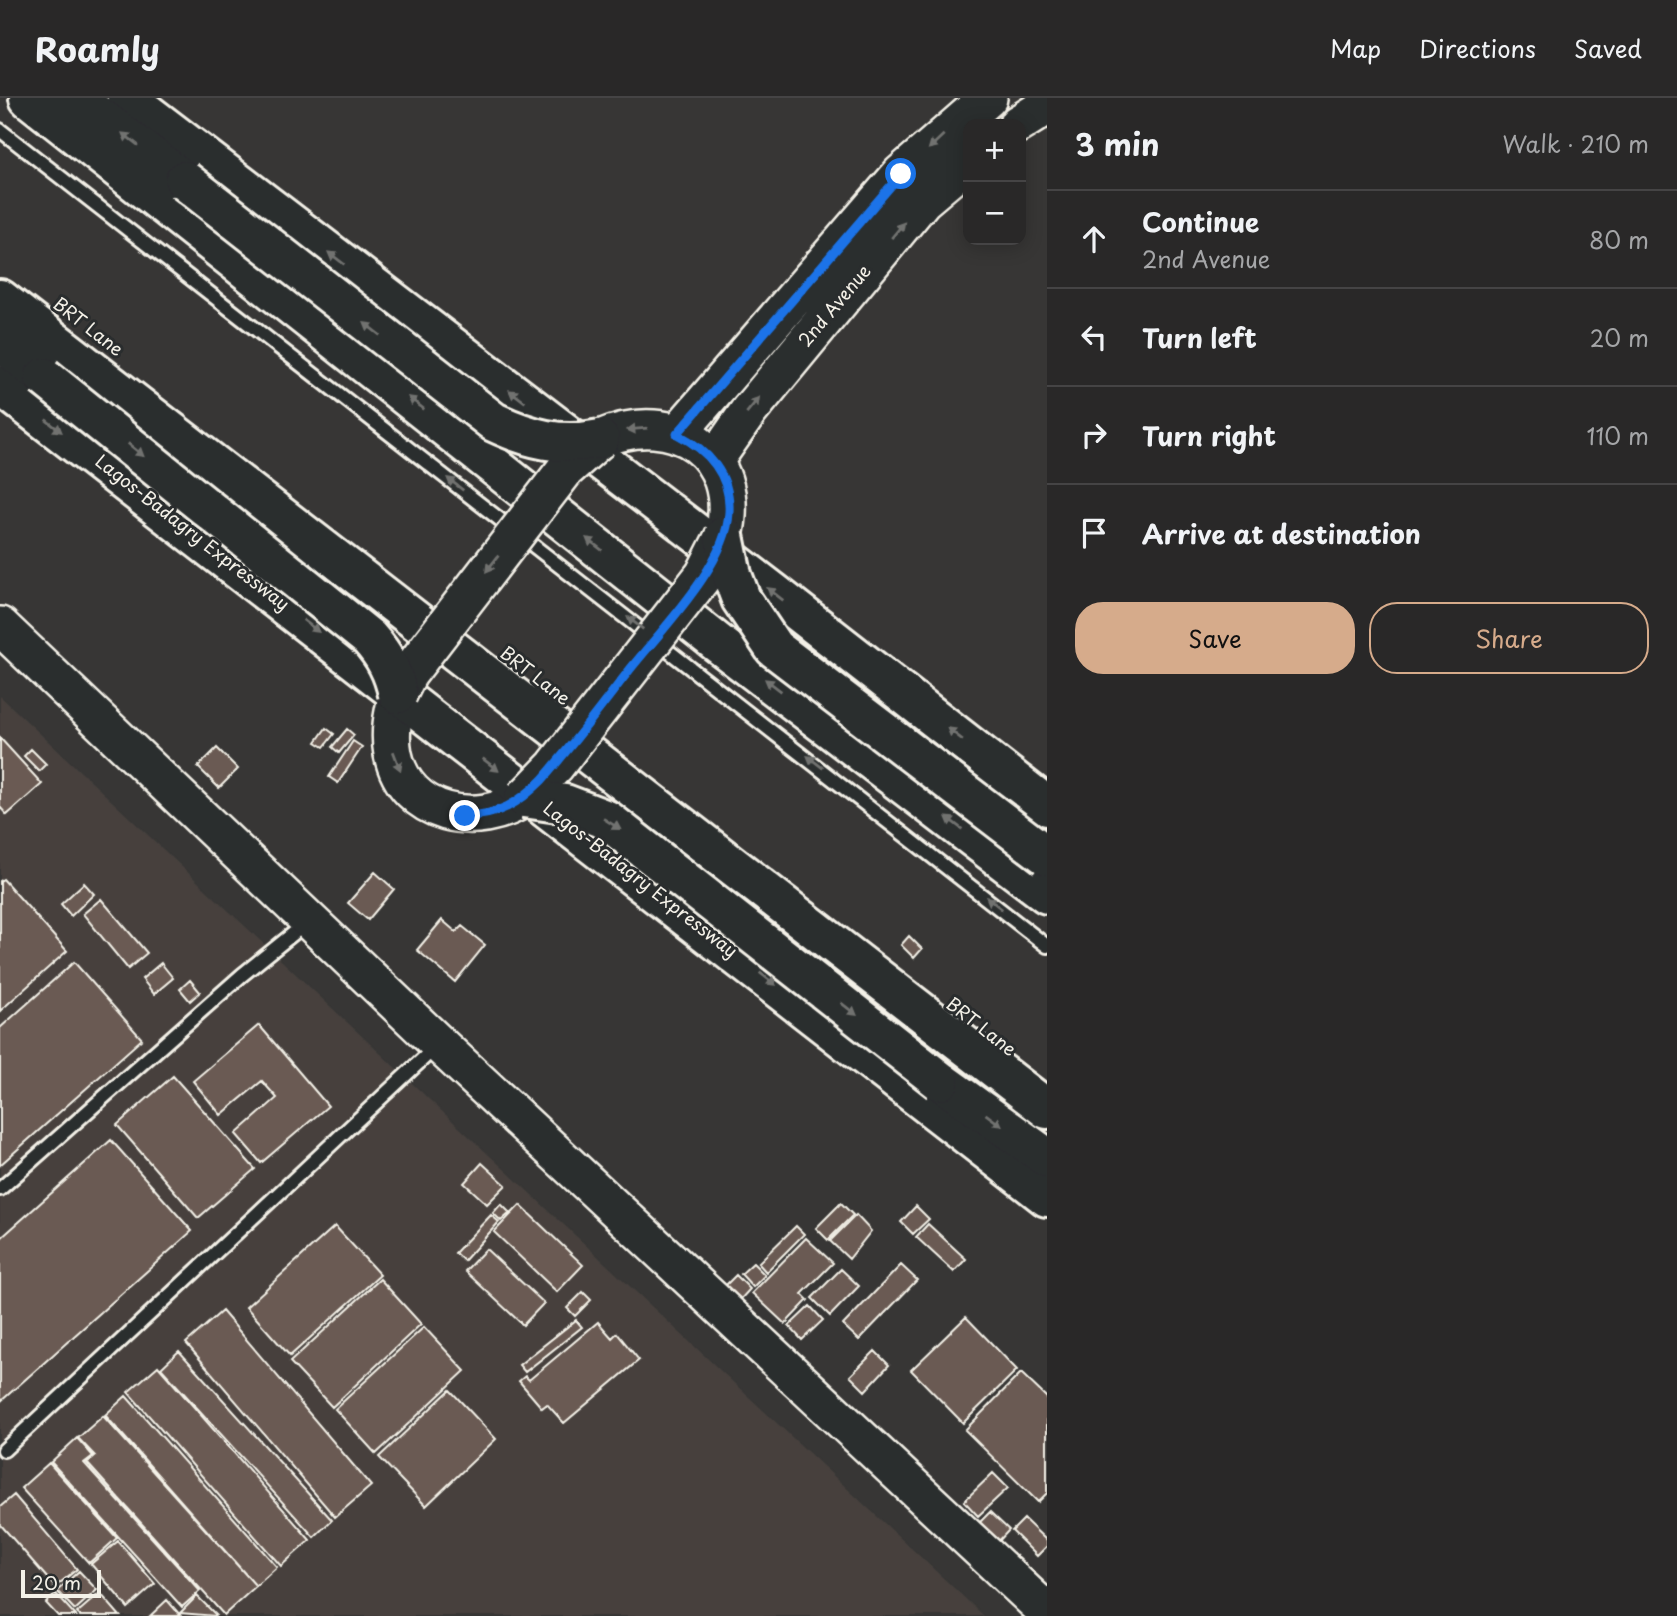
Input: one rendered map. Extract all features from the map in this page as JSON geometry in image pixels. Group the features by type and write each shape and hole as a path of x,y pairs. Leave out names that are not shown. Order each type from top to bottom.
{"main road":[{"path":"29,98 719,644 1047,894"},
{"path":"75,98 494,422 521,435 547,442 572,444 641,427 677,434 694,443 714,461 729,493 729,514 724,536 704,575 555,766 524,798 502,811 482,816 445,811 424,801 406,782 394,757 391,735 398,694 413,666 565,470 600,439"},
{"path":"127,98 1047,806"},
{"name":"2nd Avenue","path":"677,434 901,174 988,98"},
{"path":"1026,119 1047,106"},
{"name":"2nd Avenue","path":"714,461 749,411 923,200 963,166"},
{"path":"0,299 1047,1109"},
{"path":"0,341 369,638 384,654 394,674 398,694"},
{"name":"Lagos-Badagry Expressway","path":"0,385 1047,1197"},
{"path":"724,536 732,575 741,599 774,648 1047,856"},
{"path":"0,626 431,1037 1047,1612"},
{"path":"0,654 294,933 1027,1616"},
{"path":"524,798 565,804 607,820 940,1081 1047,1158"}],"lane":[{"path":"0,130 1047,946"},
{"name":"BRT Lane","path":"217,449 1047,1102"},
{"path":"0,1189 242,975 294,933"},
{"path":"4,1450 426,1056"}],"shaded area":[{"path":"0,696 432,1102 984,1616 0,1616"}],"building":[{"path":"326,728 334,734 324,747 316,742"},
{"path":"347,729 354,735 339,753 332,747"},
{"path":"0,738 42,784 7,815 0,807"},
{"path":"353,741 362,747 338,783 329,777"},
{"path":"217,748 238,769 219,788 198,767"},
{"path":"31,749 46,764 39,771 24,756"},
{"path":"375,872 394,889 368,920 348,903"},
{"path":"3,879 67,951 0,1011 0,881"},
{"path":"84,883 94,894 71,916 61,904"},
{"path":"101,899 147,953 128,969 83,914"},
{"path":"442,920 456,932 462,926 485,945 455,982 417,950"},
{"path":"909,936 922,949 914,958 901,945"},
{"path":"74,962 142,1039 0,1165 0,1028"},
{"path":"161,963 173,978 154,994 142,979"},
{"path":"190,980 200,992 190,1001 180,989"},
{"path":"259,1025 328,1106 261,1163 236,1134 277,1098 262,1081 221,1115 193,1081"},
{"path":"173,1076 255,1169 198,1218 117,1125"},
{"path":"111,1140 192,1231 0,1402 0,1239"},
{"path":"482,1163 506,1185 487,1204 464,1183"},
{"path":"841,1203 853,1215 828,1240 816,1228"},
{"path":"501,1204 510,1213 501,1221 493,1213"},
{"path":"520,1205 583,1265 557,1292 494,1232"},
{"path":"916,1206 929,1219 913,1234 901,1222"},
{"path":"491,1215 499,1222 464,1261 455,1253"},
{"path":"856,1215 871,1231 849,1259 830,1241"},
{"path":"928,1224 966,1259 954,1272 916,1237"},
{"path":"335,1226 380,1275 290,1356 246,1307"},
{"path":"796,1226 804,1234 766,1272 758,1263"},
{"path":"806,1238 833,1263 802,1294 808,1300 785,1324 752,1293"},
{"path":"486,1249 544,1303 523,1325 465,1271"},
{"path":"753,1263 765,1275 753,1287 741,1274"},
{"path":"901,1265 917,1280 859,1340 843,1325"},
{"path":"841,1269 859,1286 830,1316 812,1298"},
{"path":"736,1275 750,1289 739,1301 724,1287"},
{"path":"380,1279 421,1324 332,1407 290,1362"},
{"path":"583,1292 591,1300 575,1316 567,1308"},
{"path":"810,1306 823,1320 802,1340 789,1326"},
{"path":"222,1311 371,1486 335,1517 186,1343"},
{"path":"966,1317 1017,1370 963,1423 911,1370"},
{"path":"576,1320 582,1327 525,1372 519,1365"},
{"path":"598,1322 612,1338 617,1333 639,1360 564,1423 547,1404 542,1408 519,1381 525,1376 529,1380"},
{"path":"424,1327 465,1371 376,1454 335,1409"},
{"path":"179,1351 332,1520 314,1537 161,1368"},
{"path":"875,1351 889,1365 865,1391 850,1376"},
{"path":"158,1366 310,1540 281,1566 128,1392"},
{"path":"1021,1373 1047,1398 1047,1493 1038,1502 965,1430"},
{"path":"450,1390 496,1439 426,1506 379,1457"},
{"path":"126,1396 277,1567 256,1586 105,1415"},
{"path":"103,1416 256,1586 224,1615 87,1463 95,1456 78,1438"},
{"path":"77,1438 93,1456 84,1463 200,1591 182,1607 51,1462"},
{"path":"49,1463 117,1538 89,1563 21,1488"},
{"path":"993,1473 1008,1488 978,1516 964,1501"},
{"path":"14,1495 77,1569 55,1587 0,1524 0,1507"},
{"path":"990,1512 1009,1530 996,1544 976,1526"},
{"path":"1024,1519 1047,1541 1047,1546 1037,1556 1012,1531"},
{"path":"118,1541 155,1584 128,1608 91,1564"},
{"path":"79,1571 97,1590 75,1610 57,1591"},
{"path":"100,1593 120,1616 80,1616 77,1613"},
{"path":"56,1594 76,1616 58,1616 46,1603"},
{"path":"197,1596 216,1615 215,1616 180,1613"},
{"path":"167,1600 181,1616 150,1616"}],"route":[{"path":"465,816 482,816 502,811 524,798 542,780 704,575 724,536 729,514 729,493 714,461 694,443 677,434 901,174"}]}
